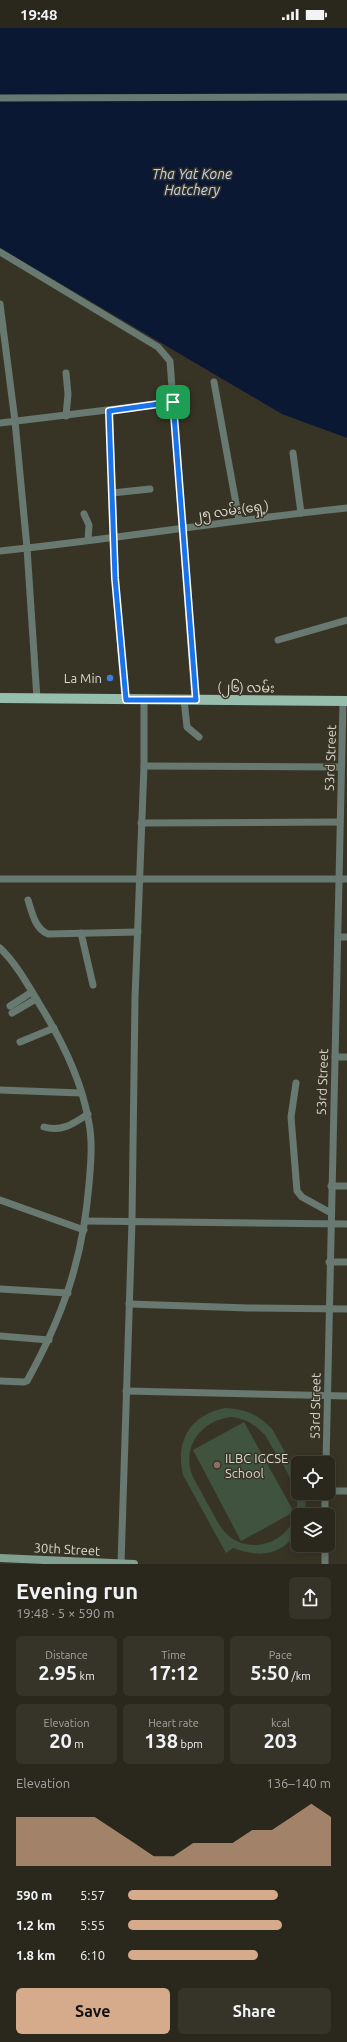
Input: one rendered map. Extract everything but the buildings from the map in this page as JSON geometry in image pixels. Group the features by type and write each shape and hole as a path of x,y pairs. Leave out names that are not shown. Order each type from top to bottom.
{"main road":[{"name":"(၂၆) လမ်း","path":"0,698 345,701"},
{"name":"30th Street","path":"0,1558 134,1564"}],"street":[{"path":"0,98 347,97"},
{"path":"0,252 158,348 170,362 196,700"},
{"path":"0,304 15,421 27,548 37,699"},
{"path":"66,373 68,394 66,416"},
{"path":"214,382 239,520"},
{"path":"0,423 109,411 173,402"},
{"path":"109,411 115,578 126,700"},
{"path":"293,453 301,513"},
{"path":"112,493 150,489"},
{"name":"၂၅ လမ်း(ရှေ့)","path":"0,551 113,536 184,529 239,520 347,508"},
{"path":"84,514 88,525 88,540"},
{"path":"278,640 347,620"},
{"path":"122,1564 132,1221 135,998 141,880 141,823 144,766 144,700"},
{"path":"184,700 187,727 199,737"},
{"name":"53rd Street","path":"326,1456 329,1262 341,767 345,701"},
{"path":"144,766 341,767"},
{"path":"141,823 340,822"},
{"path":"0,879 347,879"},
{"path":"28,900 33,917 44,932 48,934 138,932"},
{"path":"82,933 93,985"},
{"path":"338,937 347,937"},
{"path":"0,948 14,964 32,992 54,1028 72,1065 88,1114 91,1137 86,1221 68,1294 49,1340 27,1381 0,1381"},
{"path":"32,992 11,1009 36,1000"},
{"path":"20,1042 54,1028"},
{"path":"335,1057 347,1057"},
{"path":"296,1083 291,1117 297,1191 302,1197 331,1213"},
{"path":"0,1090 81,1093"},
{"path":"44,1127 53,1129 64,1128 88,1114"},
{"path":"331,1186 347,1186"},
{"path":"0,1200 84,1230"},
{"path":"86,1221 347,1224"},
{"path":"329,1262 347,1262"},
{"path":"0,1289 68,1294"},
{"path":"129,1304 248,1308 347,1309"},
{"path":"0,1336 49,1340"},
{"path":"126,1391 347,1396"},
{"path":"335,1491 347,1491"},
{"path":"324,1564 325,1552"}],"green space":[{"path":"225,1408 245,1411 262,1420 272,1429 291,1463 291,1480 265,1435 250,1423 231,1417 221,1419 204,1428 193,1443 189,1461 194,1479 218,1523 230,1537 238,1542 246,1544 264,1544 280,1536 287,1530 291,1524 291,1540 284,1546 269,1553 261,1554 233,1548 226,1553 183,1475 181,1451 184,1441 188,1431 194,1423 213,1411"},
{"path":"244,1422 292,1508 291,1514 241,1541 193,1450"},
{"path":"296,1500 306,1500 305,1508 297,1508"}],"water":[{"name":"Tha Yat Kone Hatchery","path":"0,28 347,28 347,438 282,414 0,248"}],"place":[{"name":"La Min","path":"110,678"},
{"name":"ILBC IGCSE School","path":"217,1465"}],"route":[{"path":"173,402 196,700 126,700 115,578 109,411 173,402"}]}
